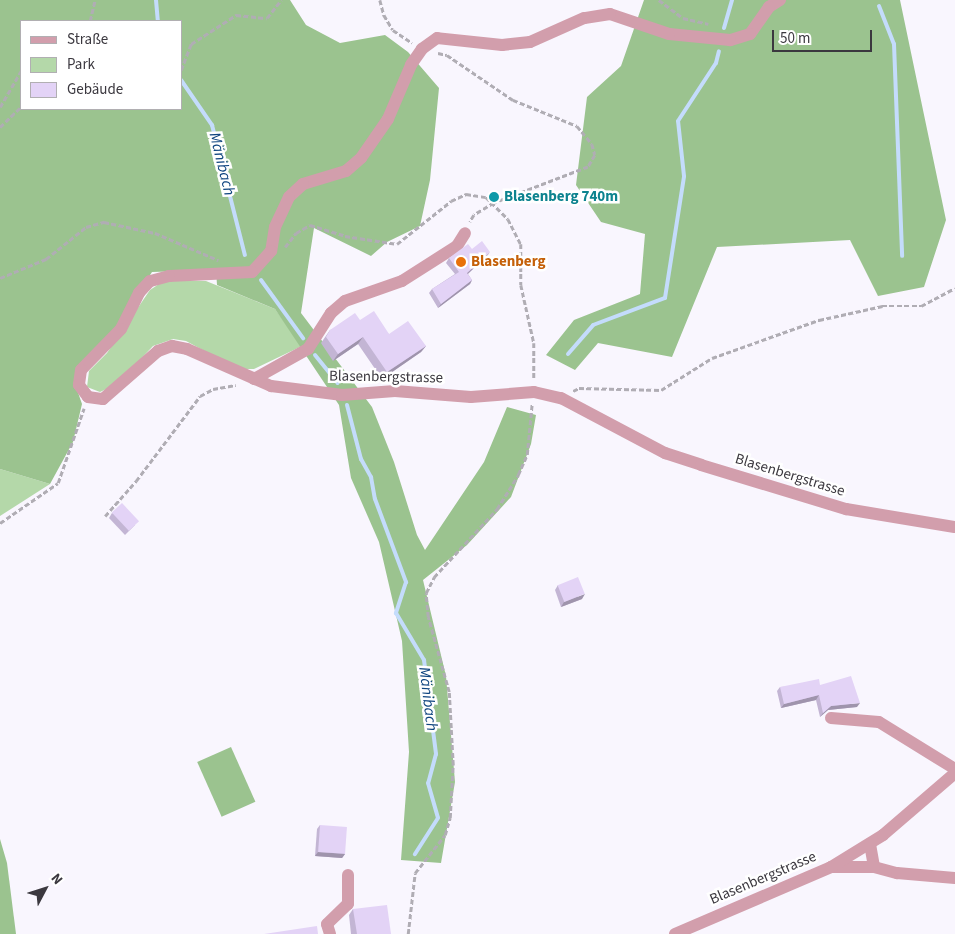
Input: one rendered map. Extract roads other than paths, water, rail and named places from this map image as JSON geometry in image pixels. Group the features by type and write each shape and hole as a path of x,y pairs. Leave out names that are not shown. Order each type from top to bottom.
{"street":[{"name":"Blasenbergstrasse","path":"780,0 769,7 750,34 722,39 669,34 610,14 584,18 530,42 502,45 437,38 422,49 411,65 388,119 361,158 346,171 303,184 289,197 275,227 270,251 252,272 169,276 150,281 139,293 121,329 82,370 79,384 88,397 103,399 158,351 172,346 187,348 249,383 271,386 342,395 395,391 471,397 534,392 561,398 665,453 701,465 846,509 955,527"},
{"path":"249,383 308,349 331,313 345,301 402,281 457,246 464,233"},
{"path":"831,718 879,722 955,769"},
{"name":"Blasenbergstrasse","path":"675,934 831,867 870,844 955,773"},
{"path":"870,844 874,867"},
{"path":"831,867 874,867 897,873 955,878"},
{"path":"330,934 327,924 348,904 348,875"}],"waterway":[{"name":"Mänibach","path":"156,0 158,20"},
{"path":"724,28 732,0"},
{"path":"879,6 894,44 902,256"},
{"path":"568,354 593,325 665,298 684,176 678,121 716,63 719,51"},
{"name":"Mänibach","path":"182,81 212,125 245,255"},
{"name":"Mänibach","path":"261,280 303,338"},
{"name":"Mänibach","path":"315,355 338,383"},
{"name":"Mänibach","path":"347,405 361,459 371,477 375,499 406,582 396,613 424,660 436,754 428,783 438,818 415,854"}],"place":[{"name":"Blasenberg 740m","path":"494,197"},
{"name":"Blasenberg","path":"461,262"}]}
